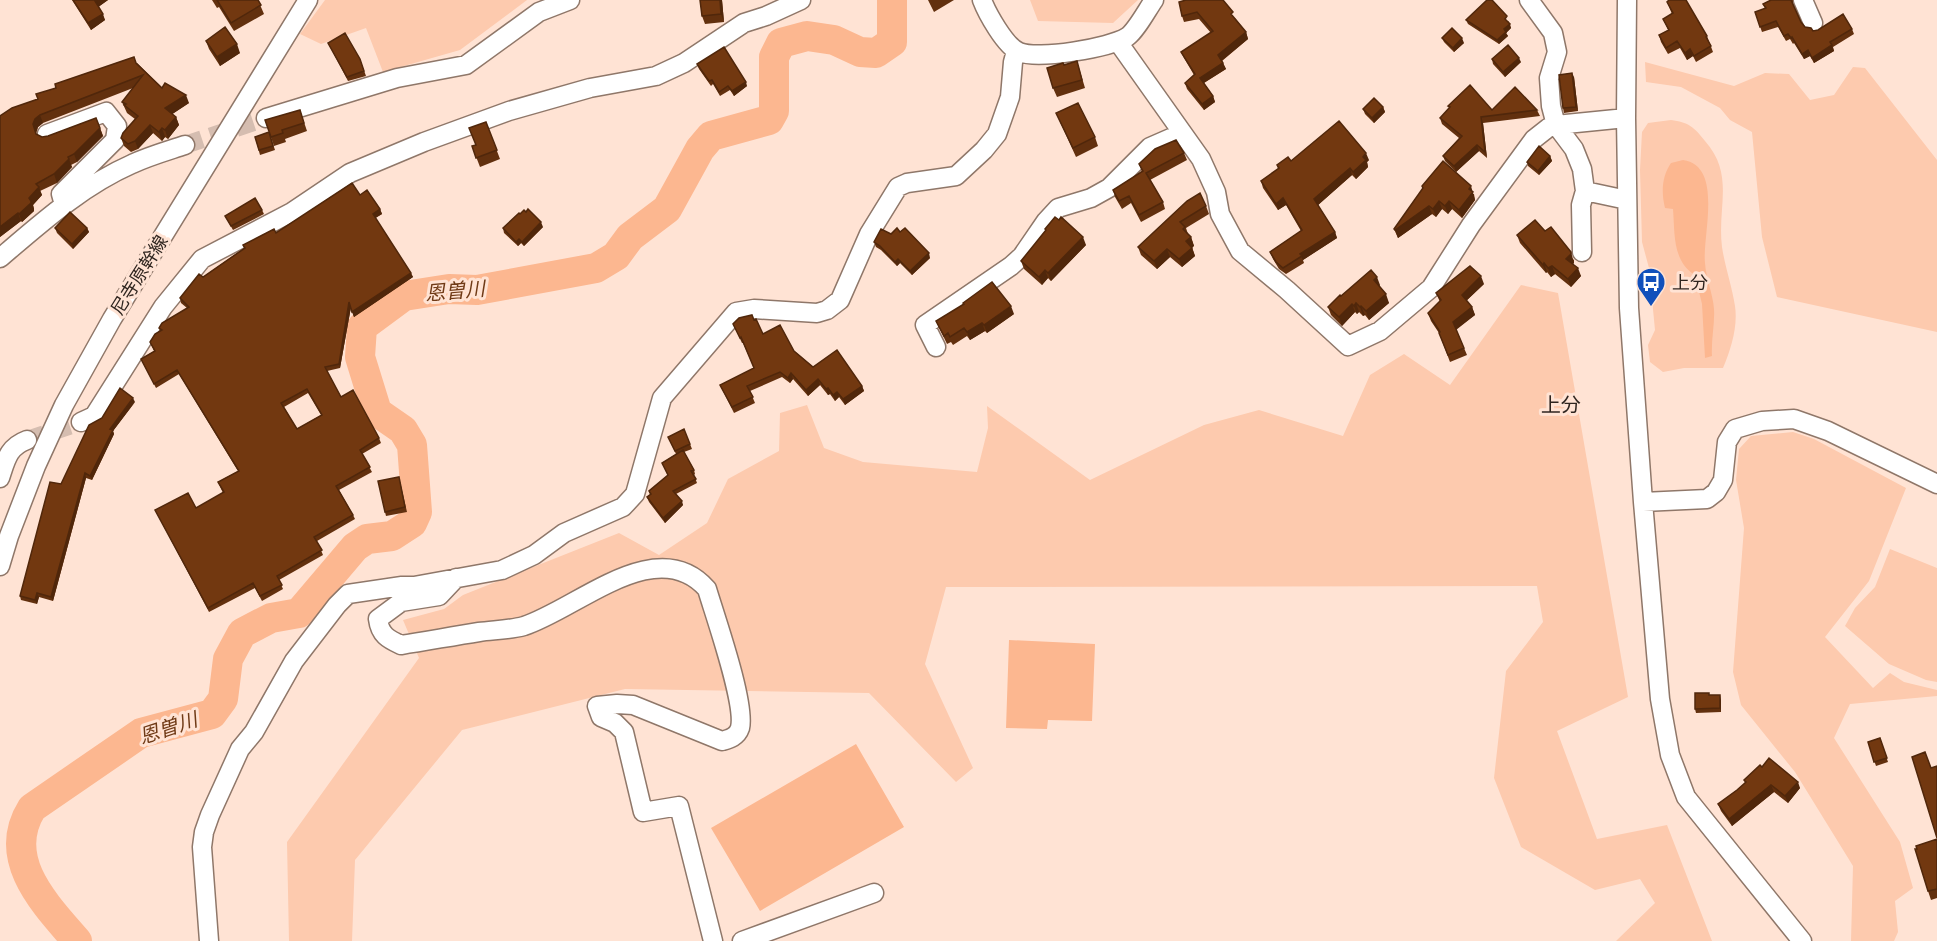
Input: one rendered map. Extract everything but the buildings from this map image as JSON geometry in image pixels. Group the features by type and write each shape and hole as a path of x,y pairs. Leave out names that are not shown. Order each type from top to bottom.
{"street":[{"name":"尼寺原幹線","path":"0,566 36,466 63,405 112,320 308,0"},
{"path":"266,118 386,81 466,65 539,12 570,0"},
{"path":"81,422 94,416 163,307 202,259 292,212 350,173 424,142 509,111 590,88 656,76 684,63 744,23 801,0"},
{"path":"982,0 990,19 1016,51 1028,55 1060,54 1118,42 1129,36 1154,0"},
{"path":"1529,0 1553,33 1557,52 1549,78 1551,106 1556,125 1574,149 1582,169 1585,191 1581,205 1582,252"},
{"path":"1627,0 1629,308 1660,699 1670,755 1686,797 1802,941"},
{"path":"1803,0 1813,23"},
{"path":"1118,42 1201,159 1216,192 1220,214 1240,250 1348,346 1380,331 1431,288 1471,225 1534,139 1556,125 1626,118"},
{"path":"209,941 202,848 204,832 210,815 240,749 254,732 294,661 337,604 348,594 502,570 534,555 564,533 623,507 635,494 662,398 736,312 754,309 817,313 827,310 840,300 869,234 897,187 907,183 956,176 984,150 997,134 1010,97 1016,51"},
{"path":"642,91 658,86 667,78 669,70"},
{"path":"57,134 106,112 117,126 115,140 108,149 61,194 64,205"},
{"path":"936,347 925,325 1011,266 1022,256 1058,208 1091,198 1109,188 1150,147 1182,133"},
{"path":"0,258 64,205 94,184 132,164 185,144"},
{"path":"1585,191 1627,200"},
{"path":"1643,502 1707,499 1716,492 1723,480 1727,442 1735,429 1762,421 1784,419 1794,419 1828,431 1937,484"},
{"path":"0,478 5,462 15,445 27,440"},
{"path":"456,578 439,596 401,602 383,614 378,619 380,629 386,638 401,645 524,626 630,573 657,568 687,572 697,578 707,589 740,710 740,729 733,738 722,741 633,705 597,706 601,717 615,723 624,732 643,812 679,806 713,941"},
{"path":"742,941 874,893"}],"shaded area":[{"path":"325,0 527,0 460,50 383,72 366,28 321,44 300,34"},
{"path":"1030,0 1138,0 1113,23 1038,21"},
{"path":"1645,62 1734,86 1765,73 1789,74 1810,100 1834,95 1853,67 1865,68 1937,160 1937,332 1777,297 1762,237 1752,132 1730,120 1720,108 1681,87 1646,82"},
{"path":"1671,120 1682,122 1697,132 1720,166 1723,192 1722,247 1736,314 1733,338 1723,368 1684,368 1663,372 1650,362 1648,345 1655,330 1649,268 1642,242 1640,170 1642,132 1648,123"},
{"path":"1683,160 1696,165 1703,175 1707,188 1708,220 1705,263 1714,314 1712,356 1705,358 1702,304 1695,275 1682,262 1678,254 1673,209 1665,208 1663,196 1663,184 1668,168 1671,163"},
{"path":"1521,285 1558,293 1628,697 1557,731 1597,839 1667,825 1712,941 1616,941 1655,903 1640,879 1595,890 1521,847 1494,778 1506,671 1543,622 1537,586 946,587 925,664 973,768 956,782 869,693 625,689 462,730 355,860 352,941 289,941 287,842 419,658 403,620 444,609 463,595 619,533 659,555 707,523 728,479 779,451 780,413 807,405 824,448 863,462 977,472 988,428 987,406 1090,480 1204,425 1259,410 1343,436 1370,375 1404,354 1450,385"},
{"path":"1793,432 1814,439 1906,488 1869,581 1825,637 1873,688 1890,673 1904,682 1937,690 1937,696 1850,704 1834,738 1900,842 1913,888 1895,901 1898,932 1894,941 1851,941 1853,866 1795,772 1741,705 1733,672 1744,528 1736,480 1739,449 1751,436"},
{"path":"1890,549 1937,568 1937,682 1926,680 1889,664 1845,626 1855,608 1875,587"},
{"path":"1009,640 1095,644 1092,721 1048,720 1047,729 1006,728"},
{"path":"856,744 904,827 760,911 711,828"}],"waterway":[{"name":"恩曽川","path":"77,941 40,896 24,863 21,845 23,827 32,808 141,733 212,714 223,699 228,659 242,633 271,618 299,613 355,547 367,539 392,536 412,523 417,512 412,445 403,430 377,412 360,357 362,327 404,296 449,289 477,290 596,268 616,256 630,237 667,209 700,149 711,136 769,120 774,111 774,57 781,43 807,36 834,40 860,52 876,53 892,42 892,0"}],"tunnel":[{"path":"185,145 266,118"},
{"path":"27,440 81,422"}],"place":[{"name":"上分","path":"1651,308"}],"district":[{"name":"上分","path":"1561,405"}]}
